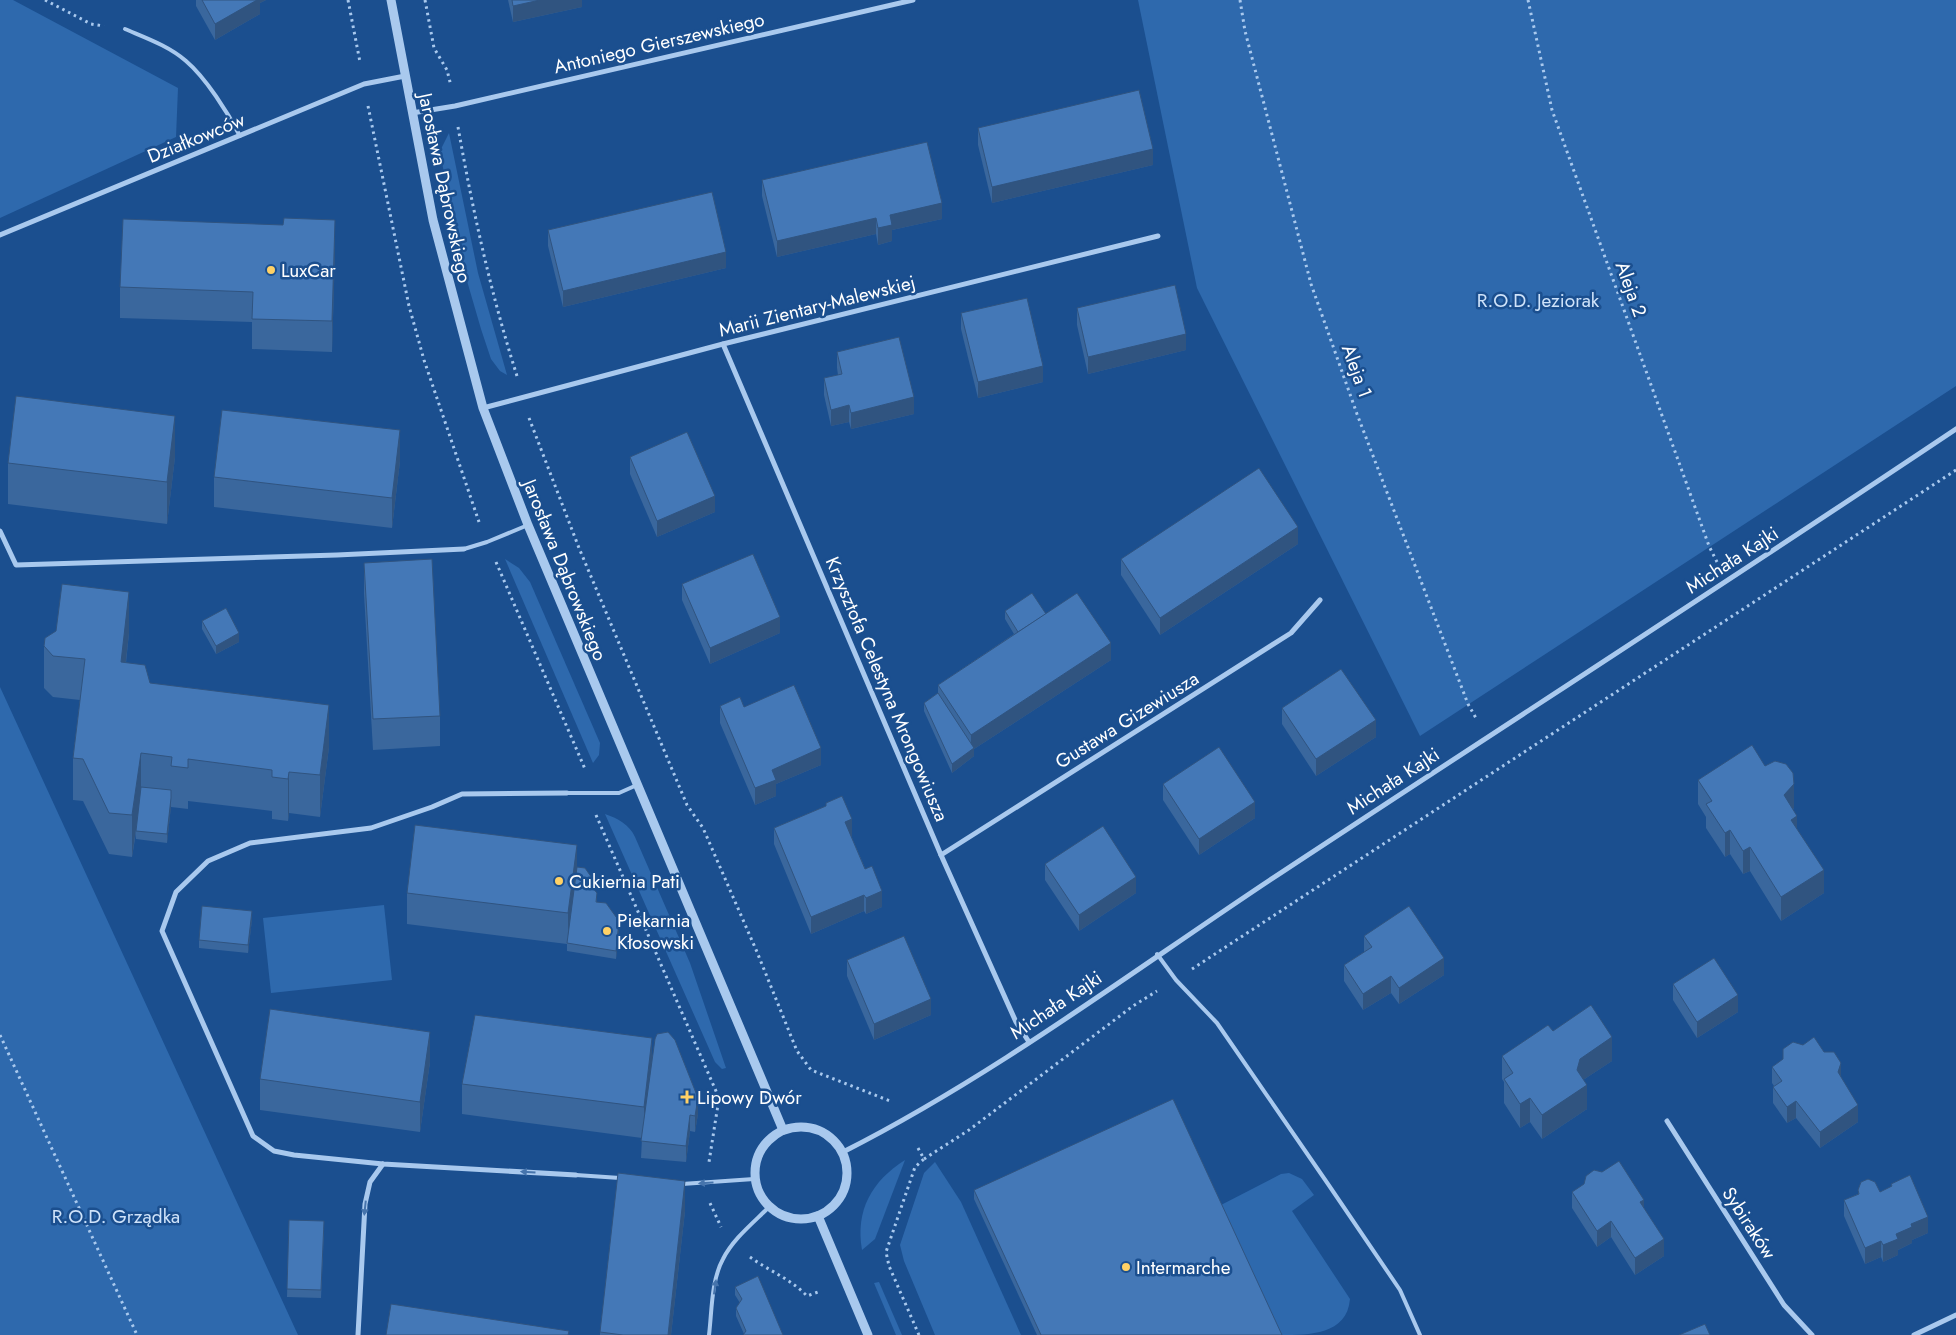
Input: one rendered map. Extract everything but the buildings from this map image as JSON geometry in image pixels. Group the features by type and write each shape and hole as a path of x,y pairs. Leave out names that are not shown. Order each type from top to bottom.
{"street":[{"name":"Jarosława Dąbrowskiego","path":"391,0 404,76 447,277 483,408 528,525 636,785 783,1130"},
{"name":"Antoniego Gierszewskiego","path":"412,113 455,106 912,0"},
{"name":"Działkowców","path":"0,235 364,84 404,76"},
{"name":"Marii Zientary-Malewskiej","path":"483,408 724,344 1158,236"},
{"name":"Krzysztofa Celestyna Mrongowiusza","path":"724,344 941,855 1016,1022 1029,1042"},
{"name":"Michała Kajki","path":"843,1152 902,1122 1029,1042 1158,954 1487,737 1727,582 1956,429"},
{"path":"0,530 16,565 464,549"},
{"name":"Gustawa Gizewiusza","path":"941,855 1291,633 1320,600"},
{"path":"567,793 462,794 432,807 371,828 250,843 208,860 176,892 162,931 253,1136 274,1151 383,1164 576,1175"},
{"name":"Sybiraków","path":"1667,1121 1784,1305 1812,1335"},
{"path":"800,1126 818,1129 833,1138 843,1152 848,1171 844,1190 834,1205 818,1216 802,1220 784,1216 769,1207 759,1194 754,1179 755,1164 760,1149 770,1138 783,1130 800,1126"},
{"path":"358,1335 365,1204 370,1182 383,1164"},
{"path":"818,1216 868,1335"},
{"path":"1914,1335 1956,1316"}],"lane":[{"path":"125,29 170,50 187,62 233,123 240,136"},
{"path":"464,549 487,542 528,525"},
{"path":"567,793 619,793 636,785"},
{"path":"1158,954 1176,980 1217,1023 1328,1184 1400,1290 1420,1335"},
{"path":"576,1175 622,1179"},
{"path":"677,1183 754,1179"},
{"path":"709,1335 716,1279 723,1259 734,1242 769,1207"}],"path":[{"path":"45,0 91,24 125,29"},
{"path":"348,0 360,62"},
{"path":"425,0 434,48 447,70 451,89"},
{"name":"Aleja 1","path":"1240,0 1245,31 1311,284 1357,414 1468,704 1487,737"},
{"name":"Aleja 2","path":"1528,0 1552,110 1709,546 1727,582"},
{"path":"368,105 409,306 424,360 481,527"},
{"path":"458,124 474,218 498,316 517,376"},
{"path":"529,417 579,548 687,805 703,828 757,952 796,1051 811,1070 890,1101"},
{"path":"919,1335 889,1266 886,1252 915,1167 924,1159 969,1130 1133,1006 1176,980 1956,470"},
{"path":"492,554 585,769"},
{"path":"595,811 719,1098 708,1168"},
{"path":"0,1035 137,1335"},
{"path":"918,1148 924,1159"},
{"path":"708,1198 724,1232"},
{"path":"746,1253 769,1270 795,1283 807,1296 818,1292"}],"green space":[{"path":"0,0 13,0 178,88 176,137 0,218"},
{"name":"R.O.D. Jeziorak","path":"1138,0 1956,0 1956,386 1420,736 1197,288"},
{"path":"449,133 478,273 507,375 500,371 491,359 465,274 441,158 441,149"},
{"path":"505,559 519,568 530,582 600,743 599,755 593,763"},
{"name":"R.O.D. Grządka","path":"0,687 298,1335 0,1335"},
{"path":"605,814 623,822 635,837 690,963 726,1068 722,1069 715,1062"},
{"path":"384,905 392,980 271,993 263,918"},
{"path":"905,1160 875,1239 862,1250 861,1222 868,1198 883,1177"},
{"path":"935,1162 961,1202 1021,1335 935,1335 904,1261 900,1245 924,1173"},
{"path":"1289,1173 1302,1179 1314,1195 1292,1211 1350,1299 1342,1320 1334,1326 1314,1333 1281,1335 1221,1205 1281,1174"},
{"path":"879,1282 902,1335 896,1335 874,1283"}],"place":[{"name":"LuxCar","path":"271,270"},
{"name":"Cukiernia Pati","path":"559,881"},
{"name":"Piekarnia Kłosowski","path":"607,931"},
{"name":"Lipowy Dwór","path":"687,1097"},
{"name":"Intermarche","path":"1126,1267"}]}
